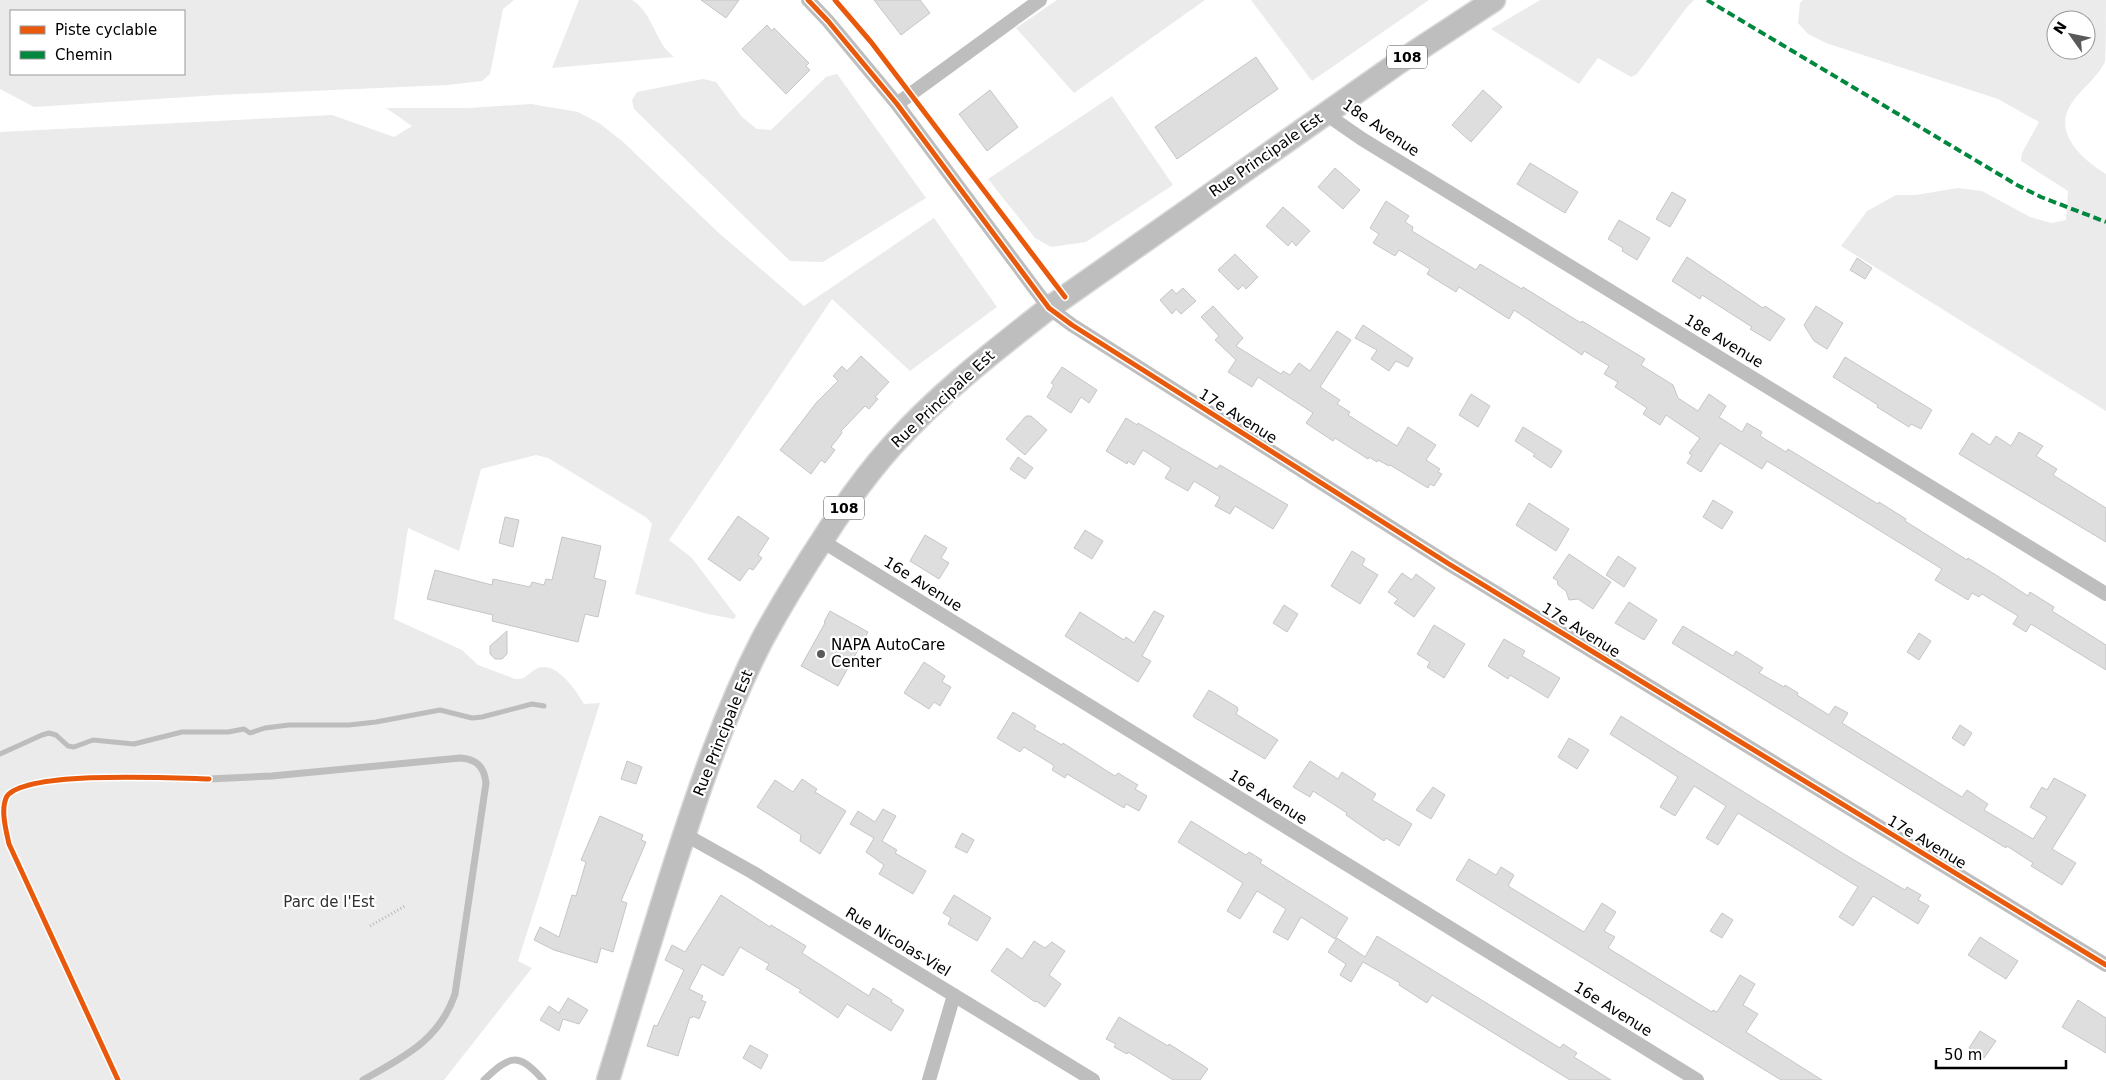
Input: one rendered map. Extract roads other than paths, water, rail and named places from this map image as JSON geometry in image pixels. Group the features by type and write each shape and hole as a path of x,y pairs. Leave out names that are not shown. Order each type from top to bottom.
{"main road":[{"name":"Rue Principale Est","path":"608,1080 684,834 711,756 761,642 786,597 822,541 868,476 916,421 974,369 1049,308 1328,112 1494,0"}],"street":[{"name":"17e Avenue","path":"808,0 828,21 897,104 1049,308 1086,334 1440,559 2106,965"},
{"path":"897,104 1040,0"},
{"name":"18e Avenue","path":"1328,112 1345,128 1369,144 2106,594"},
{"name":"16e Avenue","path":"822,541 1697,1080"},
{"name":"Rue Nicolas-Viel","path":"684,834 752,872 1093,1080"},
{"path":"929,1080 954,995"}],"lane":[{"path":"209,778 272,776 460,758 470,759 479,764 485,772 486,783 452,1005 437,1029 426,1040 414,1050 363,1080"},
{"path":"484,1080 499,1065 507,1060 516,1059 525,1062 543,1080"}],"waterway":[{"path":"0,754 49,733 56,735 68,746 74,747 93,740 134,744 182,732 228,732 244,729 250,733 265,728 289,725 349,725 440,710 472,718 532,704 544,706"}],"place":[{"name":"NAPA AutoCare Center","path":"821,654"}],"park label":[{"name":"Parc de l'Est","path":"329,902"}]}
